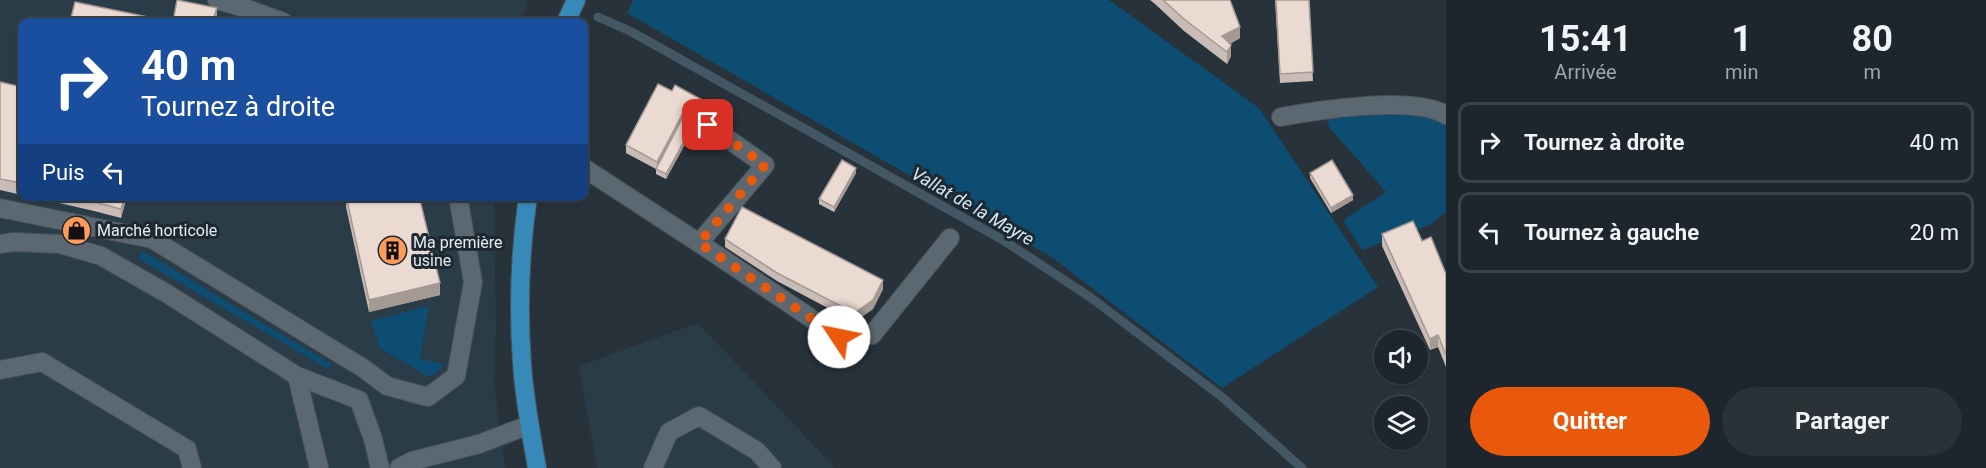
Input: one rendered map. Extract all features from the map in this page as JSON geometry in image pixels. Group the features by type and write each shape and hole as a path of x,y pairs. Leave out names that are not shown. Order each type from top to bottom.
{"main road":[{"path":"568,18 576,0"},
{"path":"528,201 521,294 522,364 537,468"}],"street":[{"path":"217,0 272,18"},
{"path":"1281,117 1321,110 1396,105 1438,110 1446,115"},
{"path":"699,243 765,165 708,125"},
{"path":"588,171 839,337 872,335 950,238"},
{"path":"0,208 152,239 363,368 387,386 428,397 456,376 473,282 459,201"},
{"path":"0,244 13,242 60,244 101,256 166,293 297,376 360,400 380,468"},
{"path":"0,370 42,362 187,449 192,468"},
{"path":"297,376 319,468"},
{"path":"653,468 669,432 699,416 757,451 772,468"},
{"path":"399,468 412,462 479,444 529,425"}],"shaded area":[{"path":"0,0 528,0 521,18 18,18 18,201 494,201 496,326 494,382 505,468 0,468"},
{"path":"633,0 1109,0 1259,108 1378,287 1222,388 1053,258 627,13"},
{"path":"1412,111 1446,121 1446,212 1430,225 1362,250 1344,222 1346,218 1386,192 1329,127 1327,119 1333,115"},
{"path":"143,251 331,364 328,369 139,259"},
{"path":"429,306 420,359 444,364 436,374 427,376 380,348 371,321"},
{"path":"698,323 835,468 597,468 579,366"}],"building":[{"path":"177,0 217,8 213,18 174,18"},
{"path":"1163,0 1230,0 1240,27 1222,36 1231,45 1227,52 1184,19"},
{"path":"1276,0 1309,0 1313,72 1280,74"},
{"path":"75,2 153,18 71,18"},
{"path":"0,82 18,86 18,182 0,179"},
{"path":"658,84 672,91 675,85 704,101 694,119 683,113 657,162 626,145"},
{"path":"683,117 694,123 666,174 656,169"},
{"path":"842,160 856,168 834,207 819,199"},
{"path":"1332,160 1353,195 1331,208 1310,173"},
{"path":"94,201 123,201 121,209"},
{"name":"Ma première usine","path":"347,201 420,201 440,283 369,300"},
{"path":"742,207 883,280 873,300 854,313 777,273 725,239"},
{"path":"1413,221 1422,241 1431,237 1446,274 1446,355 1438,335 1430,339 1428,330 1426,330 1382,234"}],"waterway":[{"name":"Vallat de la Mayre","path":"598,17 630,31 1003,240 1090,297 1222,397 1302,468"}],"place":[{"name":"Marché horticole","path":"76,230"},
{"name":"Ma première usine","path":"392,251"}],"route":[{"path":"708,125 765,165 699,243 839,337"}]}
